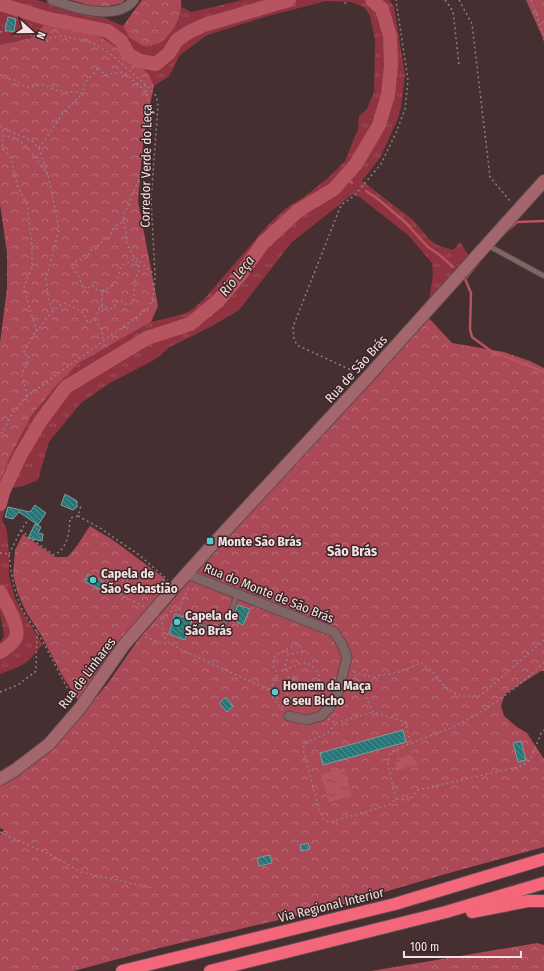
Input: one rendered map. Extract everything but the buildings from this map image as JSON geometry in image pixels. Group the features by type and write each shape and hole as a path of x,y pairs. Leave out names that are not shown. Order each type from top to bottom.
{"highway":[{"name":"Via Regional Interior","path":"127,970 395,904 541,861"},
{"path":"210,971 446,912 543,883"},
{"path":"446,912 473,912 528,901 544,901"}],"main road":[{"name":"Rua de São Brás","path":"187,574 364,382 544,181"},
{"name":"Rua de Linhares","path":"0,779 15,770 49,744 80,708 124,645 187,574"}],"street":[{"path":"52,0 67,6 100,12 116,11 129,6 134,0"},
{"name":"Rua do Monte de São Brás","path":"187,574 334,632 342,644 347,657"},
{"path":"289,716 307,720 321,716 330,707 339,690 347,657"}],"lane":[{"path":"487,245 544,276"},
{"path":"200,625 218,631 230,616 237,594"}],"path":[{"path":"345,4 346,0"},
{"path":"364,382 352,375 351,370 297,346 294,339 294,327 341,205 354,196 381,164 405,110 408,80 396,0"},
{"path":"445,0 453,11 459,65"},
{"path":"459,0 472,24 490,176 518,209"},
{"path":"531,0 544,36"},
{"name":"Corredor Verde do Leça","path":"0,32 8,31 48,38 63,36 90,42 102,48 114,57 145,84 156,96 158,105 151,200 155,274 152,302 147,309 27,396 12,414 0,436"},
{"path":"38,148 64,112 83,93 84,85 96,72 98,67 105,75 120,72 125,73 143,88 148,97"},
{"path":"0,75 7,79 15,80 29,88 44,85 59,91 83,93"},
{"path":"100,307 104,306 110,309 114,307 117,301 122,300 125,304 131,304 134,296 133,292 136,280 139,274 140,268 127,244 124,212 129,206 132,194 143,172 146,149 151,130 146,120 149,104 145,84"},
{"path":"0,126 32,141 38,148 48,175 59,229 46,279 49,302 54,310"},
{"path":"37,331 24,287 32,266 32,247 27,204 18,188 12,158 2,148 3,136 10,136 25,144 48,175"},
{"path":"124,222 117,224 111,232 108,240 104,239 95,247 94,251 90,250 88,257 74,262 72,265 83,288 84,287 87,289 92,285 97,290 102,291 116,282 120,266 131,262 134,257"},
{"path":"134,257 155,274"},
{"path":"27,396 22,373 29,356 23,353 35,331 37,331 44,320 54,310 64,303 80,310 85,314 88,323 95,320 102,305 102,291"},
{"path":"95,320 102,330 103,341"},
{"path":"78,516 81,505"},
{"path":"21,530 54,555 60,552 66,544 69,533 70,518 78,516 100,528 139,555 168,579 171,592"},
{"path":"28,520 8,554 11,574 17,596 23,610 37,631 62,680 80,708"},
{"path":"0,553 8,554"},
{"path":"102,585 149,608 162,620"},
{"path":"179,609 188,588"},
{"path":"200,625 196,616 179,609 170,612 162,620 162,632 165,638 182,650 269,690"},
{"path":"0,692 18,684 36,671 37,631"},
{"path":"142,636 163,643 172,644"},
{"path":"354,672 372,677 398,672 421,663 434,673 446,689 460,696 480,696 544,640"},
{"path":"289,716 270,696 269,690 276,679 277,673 273,665 274,656 296,644 299,645 302,651 288,655 285,664 286,670 302,663 311,665 317,672 319,678 318,688 307,700 301,701 292,698 284,688 284,680 298,676 292,682 293,687 304,691 311,684"},
{"path":"347,657 373,712"},
{"path":"396,799 388,764 390,753 466,720 508,694 544,662"},
{"path":"410,744 406,722 373,712 336,723 328,733 305,743 303,750 320,812 324,820 330,822 389,804 396,799 409,800 418,790 522,766 531,759 540,733 544,730"},
{"path":"321,716 336,723"},
{"path":"0,832 53,856 81,872 152,888"}],"green space":[{"path":"0,0 37,0 59,7 101,16 123,26 129,37 176,26 182,7 191,12 243,0 389,0 394,6 405,75 401,107 397,121 380,158 362,181 413,220 429,239 437,245 453,250 460,242 469,256 429,300 433,275 432,263 408,235 361,198 353,194 292,242 239,310 212,326 170,347 154,360 110,383 81,403 49,442 38,480 23,486 12,488 2,519 7,531 9,575 15,598 43,645 25,663 0,674 0,643 4,635 0,614 0,481 10,457 31,416 56,386 79,363 151,322 184,314 194,308 205,298 267,226 285,209 304,197 328,178 345,161 358,129 359,116 367,109 374,92 375,40 370,16 364,7 351,2 326,1 268,16 207,35 180,55 169,76 154,86 149,74 113,45 90,30 44,25 31,38 0,45"},
{"path":"71,0 125,0 122,3 101,8"},
{"path":"142,0 181,0 181,12 174,29 159,43 143,46 129,37 123,26"},
{"path":"526,0 544,0 544,42 542,36"},
{"path":"44,25 90,30 113,45 149,74 154,86 144,134 138,201 158,306 151,322 79,363 56,386 31,416 10,457 0,481 0,343 7,288 7,253 0,204 0,45 31,38"},
{"path":"427,316 452,343 504,352 530,361 544,368 544,671 541,671 505,694 501,706 504,716 527,733 544,759 544,847 330,908 155,949 74,971 0,971 0,835 4,830 0,828 0,785 52,750 108,683 138,640 203,565"},
{"path":"90,526 113,540 164,578 167,584 167,589 81,700 78,700 63,677 41,635 26,612 18,594 13,575 15,550 23,534 55,557 67,557 77,546"},
{"path":"537,943 544,945 544,971 371,971"}],"water":[{"path":"411,755 419,765 398,770 395,759"},
{"path":"344,768 352,796 329,802 321,774"}],"waterway":[{"name":"Rio Leça","path":"0,4 45,18 108,31 121,41 129,55 140,61 156,64 169,53 177,40 189,32 204,25 289,0"},
{"name":"Rio Leça","path":"0,504 3,492 20,456 40,422 66,387 147,338 190,324 218,301 241,274 263,243 299,210 334,189 356,164 379,125 388,95 391,65 390,36 382,9 372,0"},
{"path":"345,177 352,183"},
{"path":"366,191 378,199 405,222 428,247 453,267"},
{"path":"508,230 517,222 544,221"},
{"path":"478,263 465,279 471,293 470,329 472,337 491,351 544,372"},
{"name":"Rio Leça","path":"0,592 14,621 17,632 13,641 7,648 0,652"}],"place":[{"name":"Monte São Brás","path":"210,541"},
{"name":"Capela de São Sebastião","path":"93,580"},
{"name":"Capela de São Brás","path":"177,622"},
{"name":"Homem da Maça e seu Bicho","path":"275,692"}],"district":[{"name":"São Brás","path":"352,551"}]}
